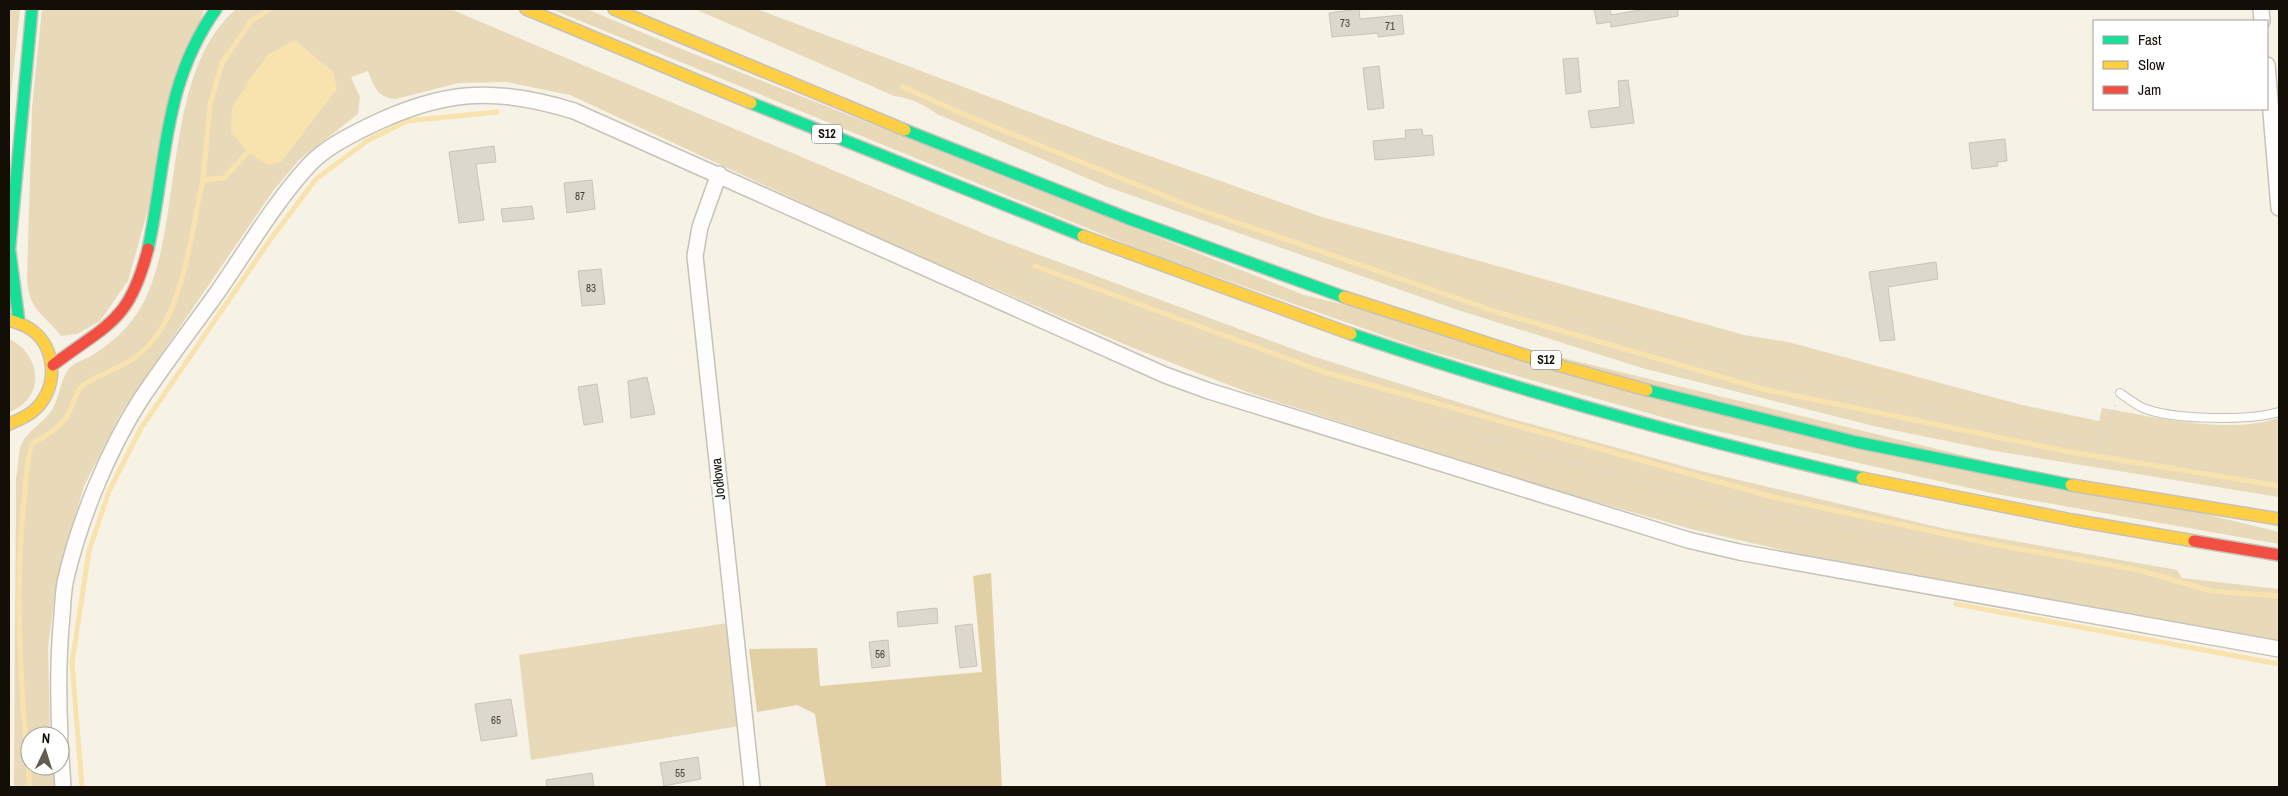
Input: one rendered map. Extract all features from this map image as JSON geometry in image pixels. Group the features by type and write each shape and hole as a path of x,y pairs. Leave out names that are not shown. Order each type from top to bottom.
{"main road":[{"path":"9,428 25,419 42,403 52,381 52,365 49,351 42,339 31,329 14,321 9,253 32,9"},
{"path":"52,365 104,330 119,316 133,296 146,256 183,68 193,42 204,22 216,9"},
{"name":"S12","path":"526,9 1003,206 1129,255 1294,316 1461,371 1674,431 1843,473 2086,523 2279,555"},
{"name":"S12","path":"614,9 1096,206 1297,281 1446,331 1674,396 1847,439 2039,479 2279,519"}],"street":[{"path":"2268,77 2279,208"},
{"path":"60,726 58,678 66,580 82,526 108,461 140,400 267,218 310,163 342,140 426,102 463,95 510,96 549,103 574,111 719,174 1166,375 1255,406 1679,537 1739,552 2279,649"},
{"name":"Jodłowa","path":"719,174 700,227 695,256 752,787"}],"lane":[{"path":"2120,393 2144,408 2176,415 2228,418 2279,412"}],"path":[{"path":"1040,129 1197,192 1528,305 1787,379 2102,444 2120,393"},
{"path":"988,261 1052,290 1310,382 1557,458 1696,496 1906,541 2016,561"}],"shaded area":[{"path":"9,9 20,9 9,113"},
{"path":"42,9 204,9 128,281 100,321 77,334 61,336 34,305 27,279 32,108"},
{"path":"236,9 450,9 994,238 1312,356 1502,416 1697,470 1946,529 2177,570 2182,578 2279,589 2279,641 1791,552 1691,529 1544,487 1250,393 1133,348 889,243 570,95 507,82 458,83 396,99 380,94 374,86 368,71 351,77 360,97 358,114 299,160 273,191 121,413 84,486 57,579 48,648 50,726 20,726 20,776 54,776 55,787 14,787 16,478 20,448 26,437 53,408 69,368 100,350 125,329 138,312 148,293 159,260 186,104 197,68 213,36"},
{"path":"551,9 587,9 679,48 1304,295 2279,532 2279,544 1996,494 1690,425 1422,349 1143,251"},
{"path":"695,9 757,9 1096,137 1322,217 1744,335 1788,342 2022,405 2099,421 2102,408 2168,420 2214,425 2258,423 2279,418 2279,497 1995,451 1878,427 1642,368 1458,310 1105,186 937,114 917,102 894,96"},
{"path":"295,40 333,72 337,89 281,162 268,165 248,152 231,132 232,108 251,77 269,54"},
{"path":"9,339 20,346 28,355 33,365 35,376 34,387 29,397 21,406 9,412"},
{"path":"991,573 1002,787 826,787 815,714 797,705 757,712 749,649 817,648 820,686 982,672 973,576"},
{"path":"728,623 739,726 531,760 519,655"}],"building":[{"path":"1359,9 1360,19 1402,15 1404,34 1378,37 1378,33 1332,37 1329,13"},
{"path":"1594,9 1610,9 1611,15 1646,9 1678,9 1678,16 1611,27 1611,22 1597,24"},
{"path":"1578,58 1581,92 1566,94 1563,59"},
{"path":"1379,66 1384,108 1368,110 1363,68"},
{"path":"1628,80 1634,123 1591,128 1588,111 1620,107 1618,81"},
{"path":"1422,129 1423,136 1432,135 1434,155 1375,160 1373,141 1406,138 1405,130"},
{"path":"2005,139 2007,161 1997,162 1998,166 1972,169 1969,143"},
{"path":"494,146 496,162 476,164 484,220 459,223 449,152"},
{"path":"592,180 595,209 567,213 564,183"},
{"path":"532,206 534,219 503,222 501,209"},
{"path":"1936,262 1938,279 1888,287 1895,340 1880,341 1869,272"},
{"path":"601,269 605,304 582,306 578,271"},
{"path":"647,377 655,414 631,418 628,381"},
{"path":"597,384 603,422 584,425 578,387"},
{"path":"937,608 938,623 898,627 897,612"},
{"path":"972,624 977,666 960,668 955,626"},
{"path":"888,640 890,666 872,668 869,642"},
{"path":"511,699 517,736 481,741 475,704"},
{"path":"698,757 701,779 664,786 660,763"},
{"path":"592,773 594,787 547,787 546,780"}],"waterway":[{"path":"203,180 210,105 222,63 251,21 270,9"},
{"path":"903,87 970,117 1192,207 1500,313 1763,389 2065,451 2279,486"},
{"path":"82,787 72,663 89,551 109,491 141,428 270,240 316,179 367,141 407,121 497,112"},
{"path":"30,787 20,644 19,573 27,465 32,444 54,430 65,419 82,386 136,357 152,342 165,322 183,276 203,180 224,178 248,152"},
{"path":"1035,266 1324,372 1773,497 1992,544 2139,570 2211,591 2279,596"},
{"path":"1956,604 2279,664"}],"traffic: fast":[{"path":"9,255 32,9"},
{"path":"148,249 169,125 176,96 185,66 198,38 216,9"},
{"path":"751,103 1083,236"},
{"path":"905,130 1127,218 1344,297"},
{"path":"10,252 19,322"},
{"path":"1351,334 1541,394 1733,447 1862,478"},
{"path":"1647,390 1856,442 2071,485"}],"traffic: slow":[{"path":"526,9 751,103"},
{"path":"614,9 905,130"},
{"path":"1083,236 1351,334"},
{"path":"1344,297 1543,361 1647,390"},
{"path":"9,320 27,327 43,342 48,351 52,372 47,393 38,407 26,416 9,424"},
{"path":"1862,478 2072,520 2194,541"},
{"path":"2071,485 2279,519"}],"traffic: jam":[{"path":"53,365 102,329 124,307 141,274 148,249"},
{"path":"2194,541 2279,555"}]}
